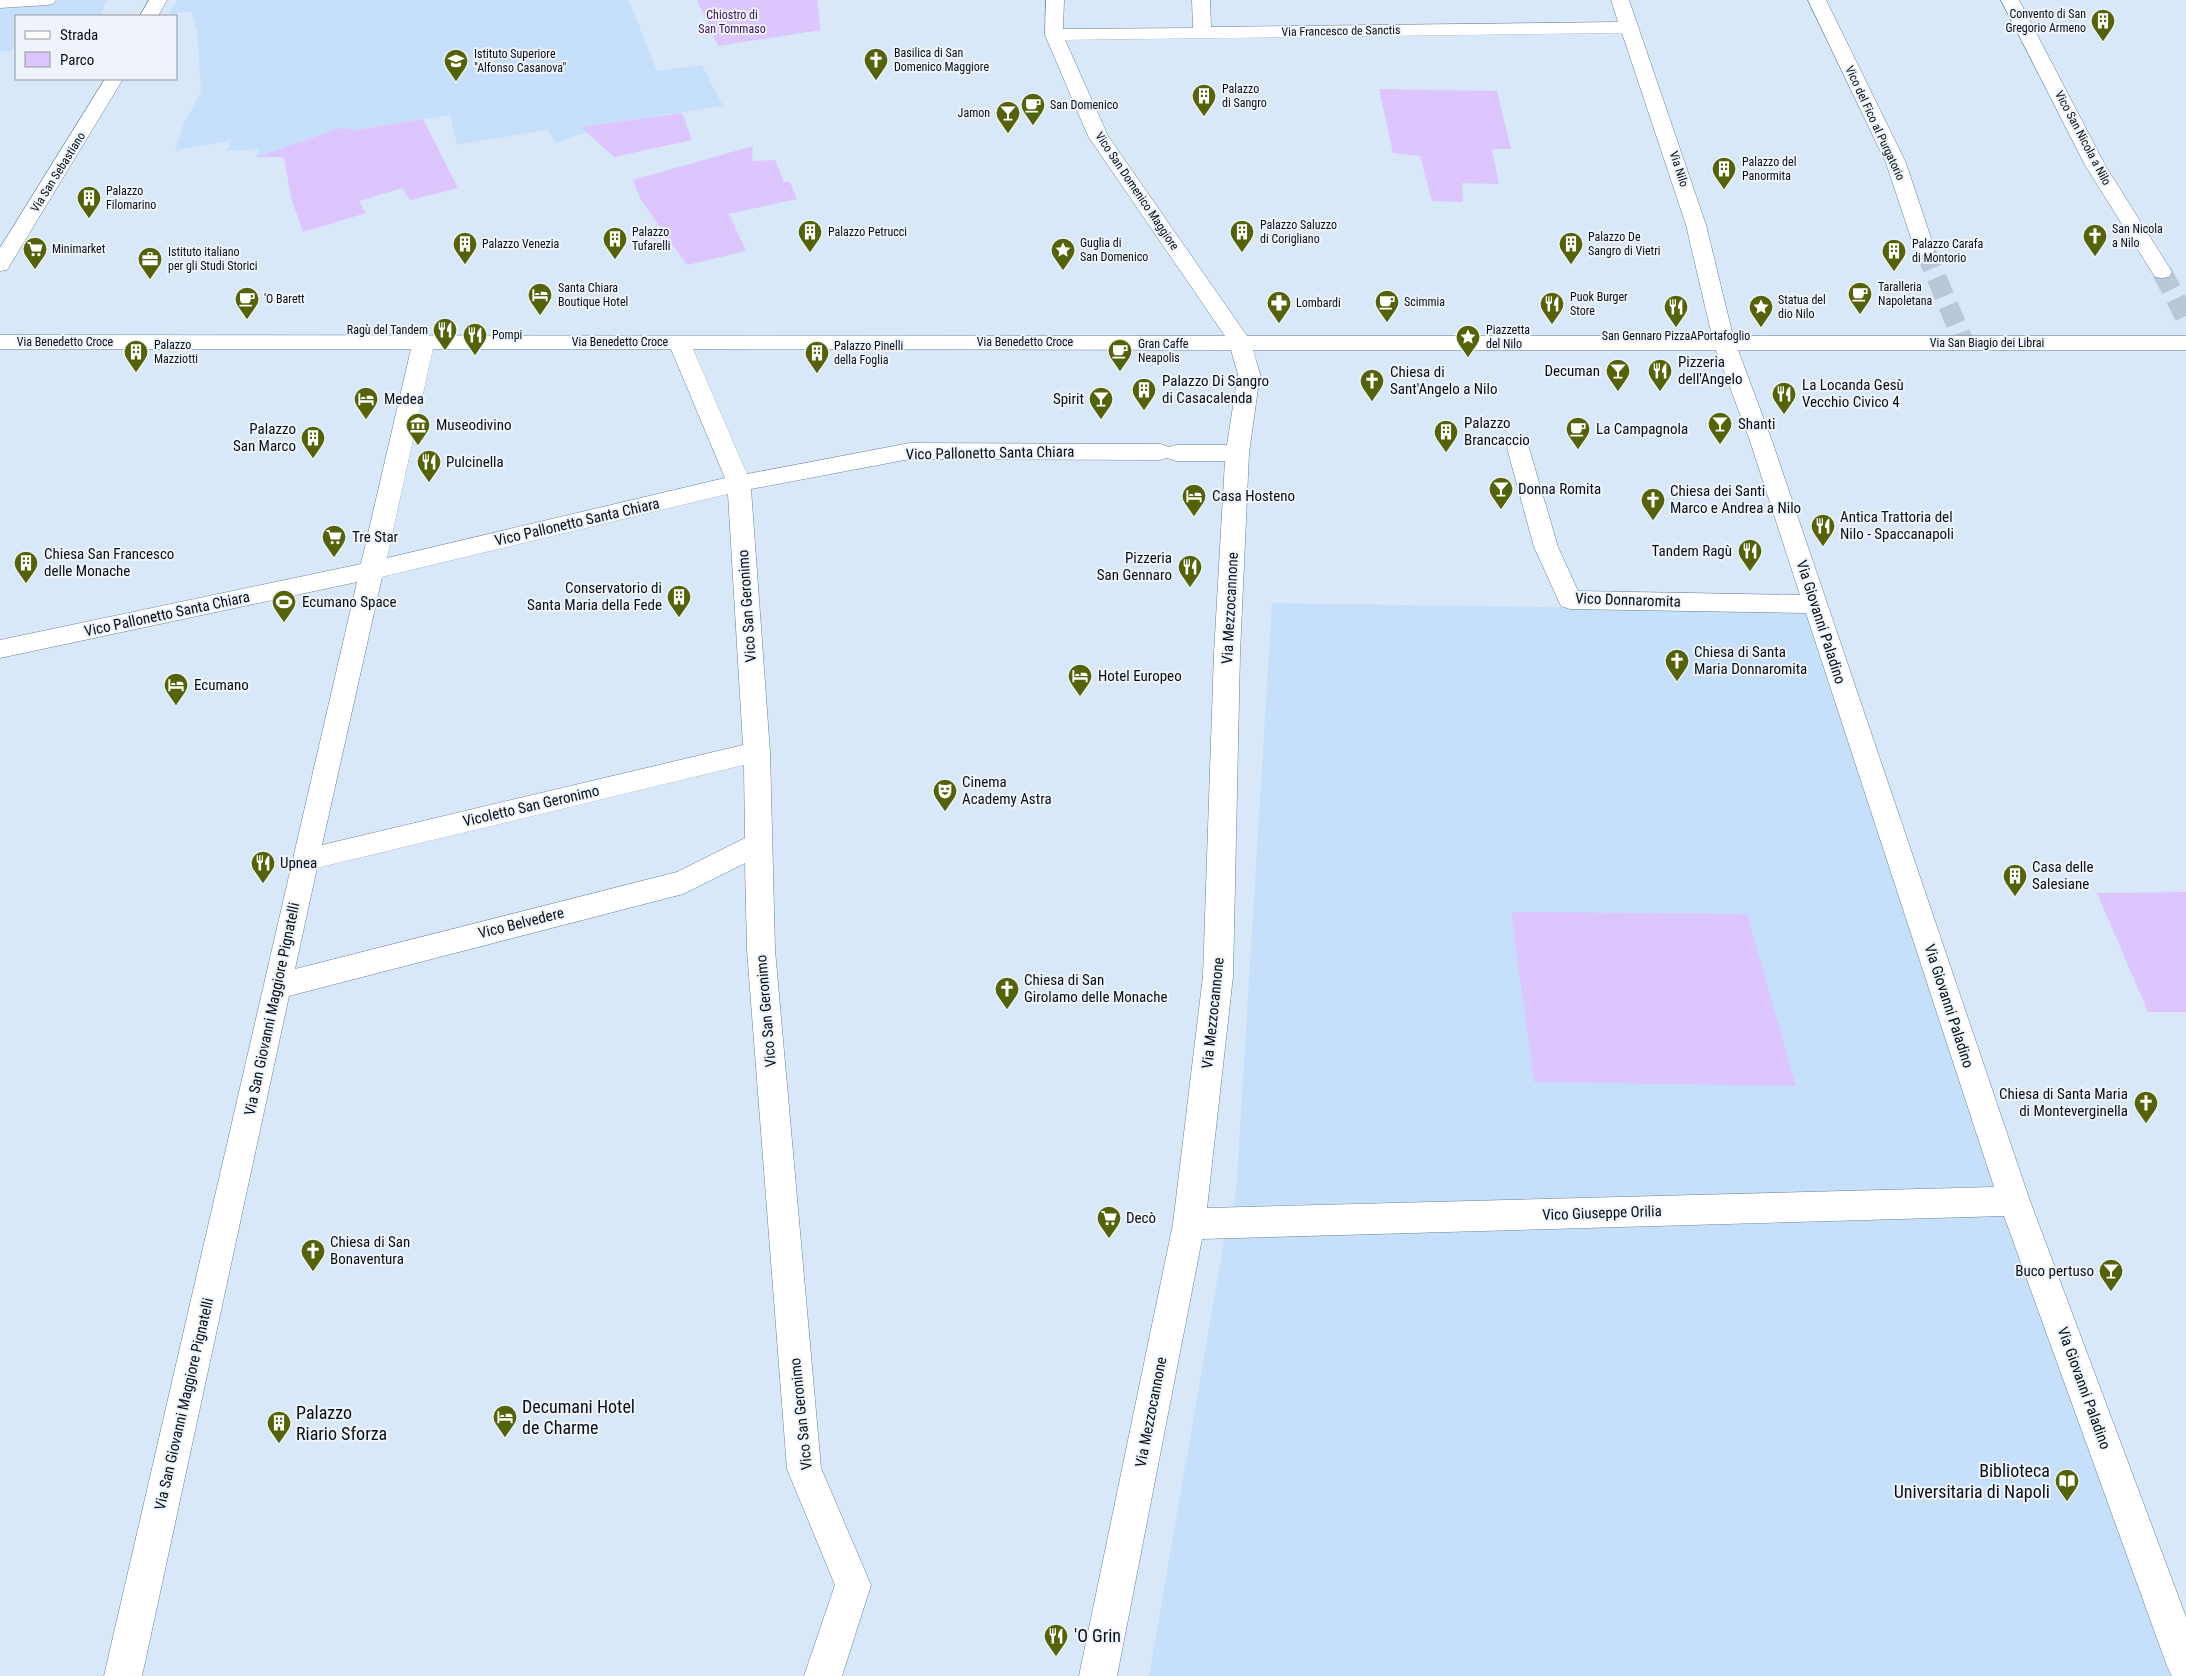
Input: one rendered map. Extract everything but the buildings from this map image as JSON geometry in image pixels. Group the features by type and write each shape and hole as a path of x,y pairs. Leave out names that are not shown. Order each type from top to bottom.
{"street":[{"path":"0,3 47,0"},
{"path":"150,15 158,0"},
{"name":"Vico San Domenico Maggiore","path":"1055,0 1054,35 1098,136 1240,342"},
{"path":"1201,0 1202,33"},
{"name":"Via Nilo","path":"1620,0 1696,225 1724,342"},
{"name":"Vico del Fico al Purgatorio","path":"1817,0 1896,163 1925,250"},
{"name":"Vico San Nicola a Nilo","path":"2010,0 2095,165 2162,272"},
{"name":"Via Francesco de Sanctis","path":"1054,35 1629,27"},
{"name":"Via San Sebastiano","path":"0,264 113,80"},
{"name":"Via Benedetto Croce","path":"0,342 1240,342"},
{"name":"Via San Giovanni Maggiore Pignatelli","path":"123,1676 305,860 424,342"},
{"name":"Vico San Geronimo","path":"679,342 739,484 756,752 760,950 804,1470 853,1585 823,1676"},
{"path":"1240,342 1724,342"},
{"name":"Via Mezzocannone","path":"1098,1676 1189,1224 1218,976 1227,653 1237,452 1249,374 1240,342"},
{"name":"Via San Biagio dei Librai","path":"1724,342 2186,343"},
{"name":"Via Giovanni Paladino","path":"1724,342 1761,441 2014,1201 2176,1612 2186,1666"},
{"name":"Vico Donnaromita","path":"1518,448 1546,547 1570,600 1815,604"},
{"name":"Vico Pallonetto Santa Chiara","path":"0,649 372,570 739,484 910,451 1237,452"},
{"name":"Vicoletto San Geronimo","path":"305,860 756,752"},
{"name":"Vico Belvedere","path":"278,986 683,882 758,844"},
{"name":"Vico Giuseppe Orilia","path":"1189,1224 2014,1201"}],"shaded area":[{"path":"0,0 106,0 101,15 15,15 15,46 11,51 0,51"},
{"name":"Istituto Superiore \"Alfonso Casanova\"","path":"177,0 629,0 657,71 702,65 723,106 582,127 587,132 555,143 548,130 457,145 450,115 356,130 340,128 256,157 259,149 226,151 232,140 175,151 183,125 201,92 197,31 191,11 168,15"},
{"path":"1272,603 1807,611 2186,1676 1149,1676 1225,1235 1236,1193"}],"green space":[{"name":"Chiostro di San Tommaso","path":"697,0 817,0 821,30 718,46"},
{"path":"1379,89 1497,91 1511,149 1492,149 1499,184 1462,183 1463,202 1432,201 1420,156 1393,153"},
{"path":"682,113 692,140 614,157 581,127"},
{"path":"423,119 458,188 410,200 402,188 359,201 366,213 303,232 291,198 284,157 256,157 340,128 356,130"},
{"path":"753,146 752,161 775,160 784,182 790,182 797,199 729,214 746,251 687,265 641,200 633,180"},
{"path":"2186,892 2186,1012 2148,1012 2097,893"},
{"path":"1511,912 1747,914 1796,1086 1534,1082"}],"tunnel":[{"path":"1925,250 1964,343"},
{"path":"2162,272 2186,319"}],"place":[{"name":"Convento di San Gregorio Armeno","path":"2103,42"},
{"name":"Basilica di San Domenico Maggiore","path":"876,81"},
{"name":"Istituto Superiore \"Alfonso Casanova\"","path":"456,82"},
{"name":"Palazzo di Sangro","path":"1204,117"},
{"name":"San Domenico","path":"1033,126"},
{"name":"Jamon","path":"1008,134"},
{"name":"Palazzo del Panormita","path":"1724,190"},
{"name":"Palazzo Filomarino","path":"89,219"},
{"name":"Palazzo Petrucci","path":"810,253"},
{"name":"Palazzo Saluzzo di Corigliano","path":"1242,253"},
{"name":"San Nicola a Nilo","path":"2095,257"},
{"name":"Palazzo Tufarelli","path":"615,260"},
{"name":"Palazzo Venezia","path":"465,265"},
{"name":"Palazzo De Sangro di Vietri","path":"1571,265"},
{"name":"Minimarket","path":"35,270"},
{"name":"Guglia di San Domenico","path":"1063,271"},
{"name":"Palazzo Carafa di Montorio","path":"1894,272"},
{"name":"Istituto italiano per gli Studi Storici","path":"150,280"},
{"name":"Taralleria Napoletana","path":"1860,315"},
{"name":"Santa Chiara Boutique Hotel","path":"540,316"},
{"name":"'O Barett","path":"247,320"},
{"name":"Scimmia","path":"1387,323"},
{"name":"Lombardi","path":"1279,324"},
{"name":"Puok Burger Store","path":"1552,325"},
{"name":"San Gennaro PizzaAPortafoglio","path":"1676,328"},
{"name":"Statua del dio Nilo","path":"1761,328"},
{"name":"Ragù del Tandem","path":"445,351"},
{"name":"Pompi","path":"475,356"},
{"name":"Piazzetta del Nilo","path":"1468,358"},
{"name":"Gran Caffe Neapolis","path":"1120,372"},
{"name":"Palazzo Mazziotti","path":"136,373"},
{"name":"Palazzo Pinelli della Foglia","path":"817,374"},
{"name":"Decuman","path":"1618,392"},
{"name":"Pizzeria dell'Angelo","path":"1660,392"},
{"name":"Chiesa di Sant'Angelo a Nilo","path":"1372,402"},
{"name":"Palazzo Di Sangro di Casacalenda","path":"1144,411"},
{"name":"La Locanda Gesù Vecchio Civico 4","path":"1784,415"},
{"name":"Medea","path":"366,420"},
{"name":"Spirit","path":"1101,420"},
{"name":"Shanti","path":"1720,445"},
{"name":"Museodivino","path":"418,446"},
{"name":"La Campagnola","path":"1578,450"},
{"name":"Palazzo Brancaccio","path":"1446,453"},
{"name":"Palazzo San Marco","path":"313,459"},
{"name":"Pulcinella","path":"429,483"},
{"name":"Donna Romita","path":"1501,510"},
{"name":"Casa Hosteno","path":"1194,517"},
{"name":"Chiesa dei Santi Marco e Andrea a Nilo","path":"1653,521"},
{"name":"Antica Trattoria del Nilo - Spaccanapoli","path":"1823,547"},
{"name":"Tre Star","path":"334,558"},
{"name":"Tandem Ragù","path":"1750,572"},
{"name":"Chiesa San Francesco delle Monache","path":"26,584"},
{"name":"Pizzeria San Gennaro","path":"1190,588"},
{"name":"Conservatorio di Santa Maria della Fede","path":"679,618"},
{"name":"Ecumano Space","path":"284,623"},
{"name":"Chiesa di Santa Maria Donnaromita","path":"1677,682"},
{"name":"Hotel Europeo","path":"1080,697"},
{"name":"Ecumano","path":"176,706"},
{"name":"Cinema Academy Astra","path":"945,812"},
{"name":"Upnea","path":"263,884"},
{"name":"Casa delle Salesiane","path":"2015,897"},
{"name":"Chiesa di San Girolamo delle Monache","path":"1007,1010"},
{"name":"Chiesa di Santa Maria di Monteverginella","path":"2146,1124"},
{"name":"Decò","path":"1109,1239"},
{"name":"Chiesa di San Bonaventura","path":"313,1272"},
{"name":"Buco pertuso","path":"2111,1292"},
{"name":"Decumani Hotel de Charme","path":"505,1438"},
{"name":"Palazzo Riario Sforza","path":"279,1444"},
{"name":"Biblioteca Universitaria di Napoli","path":"2067,1502"},
{"name":"'O Grin","path":"1056,1657"}]}
